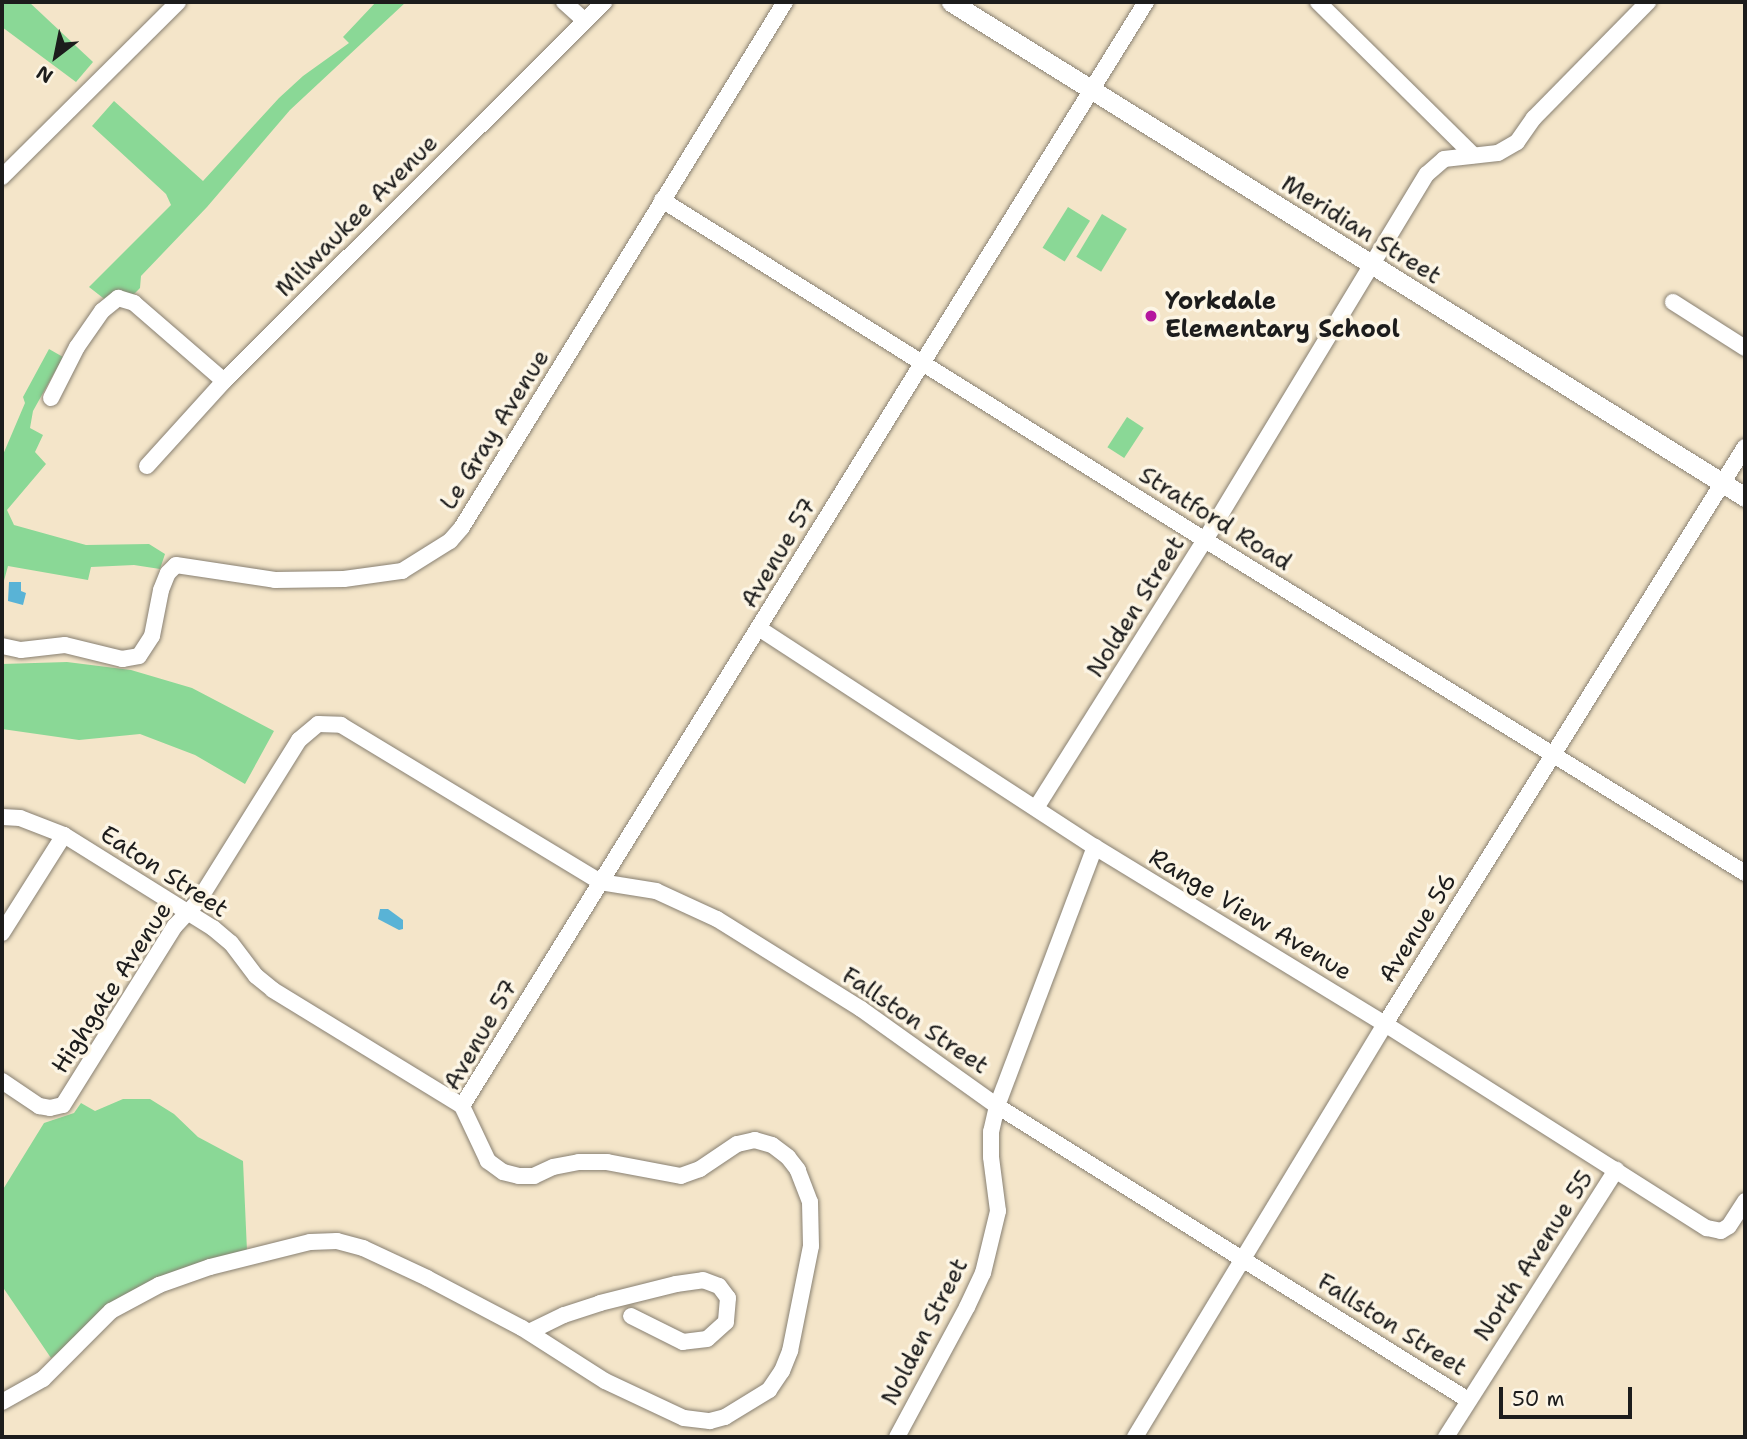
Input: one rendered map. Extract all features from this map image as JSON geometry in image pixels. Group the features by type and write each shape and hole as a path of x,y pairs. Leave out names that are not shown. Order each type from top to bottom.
{"street":[{"path":"2,177 178,2"},
{"path":"564,2 584,20"},
{"name":"Milwaukee Avenue","path":"147,466 224,382 604,2"},
{"name":"Le Gray Avenue","path":"2,646 21,650 65,645 122,659 139,656 152,636 161,590 168,573 176,565 238,577 324,581 402,571 433,553 462,527 785,2"},
{"name":"Meridian Street","path":"951,2 1745,497"},
{"name":"Avenue 57","path":"2,1402 43,1379 111,1311 133,1298 210,1267 310,1242 337,1241 363,1248 529,1332 605,1381 697,1421 725,1417 769,1390 782,1371 790,1351 811,1246 810,1202 798,1170 788,1157 772,1145 755,1140 737,1144 700,1169 681,1175 607,1162 553,1167 534,1176 511,1174 488,1161 462,1106 1146,2"},
{"path":"1318,2 1473,155"},
{"name":"Nolden Street","path":"1036,808 1205,540 1427,174 1444,159 1499,153 1517,142 1534,118 1648,2"},
{"name":"Stratford Road","path":"662,200 1205,540 1745,873"},
{"path":"51,398 77,347 102,311 118,298 134,303 224,382"},
{"path":"1673,302 1745,348"},
{"name":"Avenue 56","path":"1135,1437 1385,1024 1745,447"},
{"name":"Range View Avenue","path":"760,629 1095,847 1385,1024 1707,1228 1721,1231 1730,1226 1745,1200"},
{"name":"Fallston Street","path":"318,724 341,725 600,882 656,891 717,919 861,1009 997,1105 1468,1400"},
{"name":"Highgate Avenue","path":"2,1082 39,1105 50,1108 62,1105 175,926 199,900 299,740 318,724"},
{"name":"Eaton Street","path":"2,817 20,818 64,835 187,912 231,943 256,976 273,990 462,1106"},
{"path":"2,933 64,835"},
{"name":"Nolden Street","path":"897,1437 967,1307 992,1243 998,1211 991,1132 997,1105 1095,847"},
{"name":"North Avenue 55","path":"1446,1437 1616,1170"},
{"path":"529,1332 573,1312 642,1290 676,1284 703,1280 719,1286 728,1298 726,1322 707,1339 683,1342 631,1316"}],"green space":[{"path":"2,2 29,2 93,62 76,82 2,27"},
{"path":"376,2 406,2 290,110 207,207 141,276 140,288 134,294 107,301 89,287 171,205 166,194 92,126 114,101 203,181 279,98 303,76 349,43 343,37"},
{"path":"1068,207 1090,221 1065,261 1043,248"},
{"path":"1102,214 1127,229 1101,272 1076,257"},
{"path":"49,349 63,357 33,411 30,428 43,435 35,452 46,464 7,510 14,525 86,545 149,544 165,554 160,569 134,565 91,567 88,580 8,566 2,588 2,457 25,403 23,397"},
{"path":"1127,417 1144,428 1124,458 1107,447"},
{"path":"67,662 131,670 192,688 274,731 245,784 195,755 140,734 79,740 2,729 2,664"},
{"path":"123,1099 150,1099 174,1114 198,1137 243,1161 247,1251 158,1278 51,1358 2,1286 2,1191 44,1123 74,1113 81,1103 95,1111"}],"water":[{"path":"9,582 21,582 21,591 26,593 23,605 8,601"},
{"path":"380,909 388,909 403,920 403,929 399,930 378,919"}],"place":[{"name":"Yorkdale Elementary School","path":"1151,316"}]}
